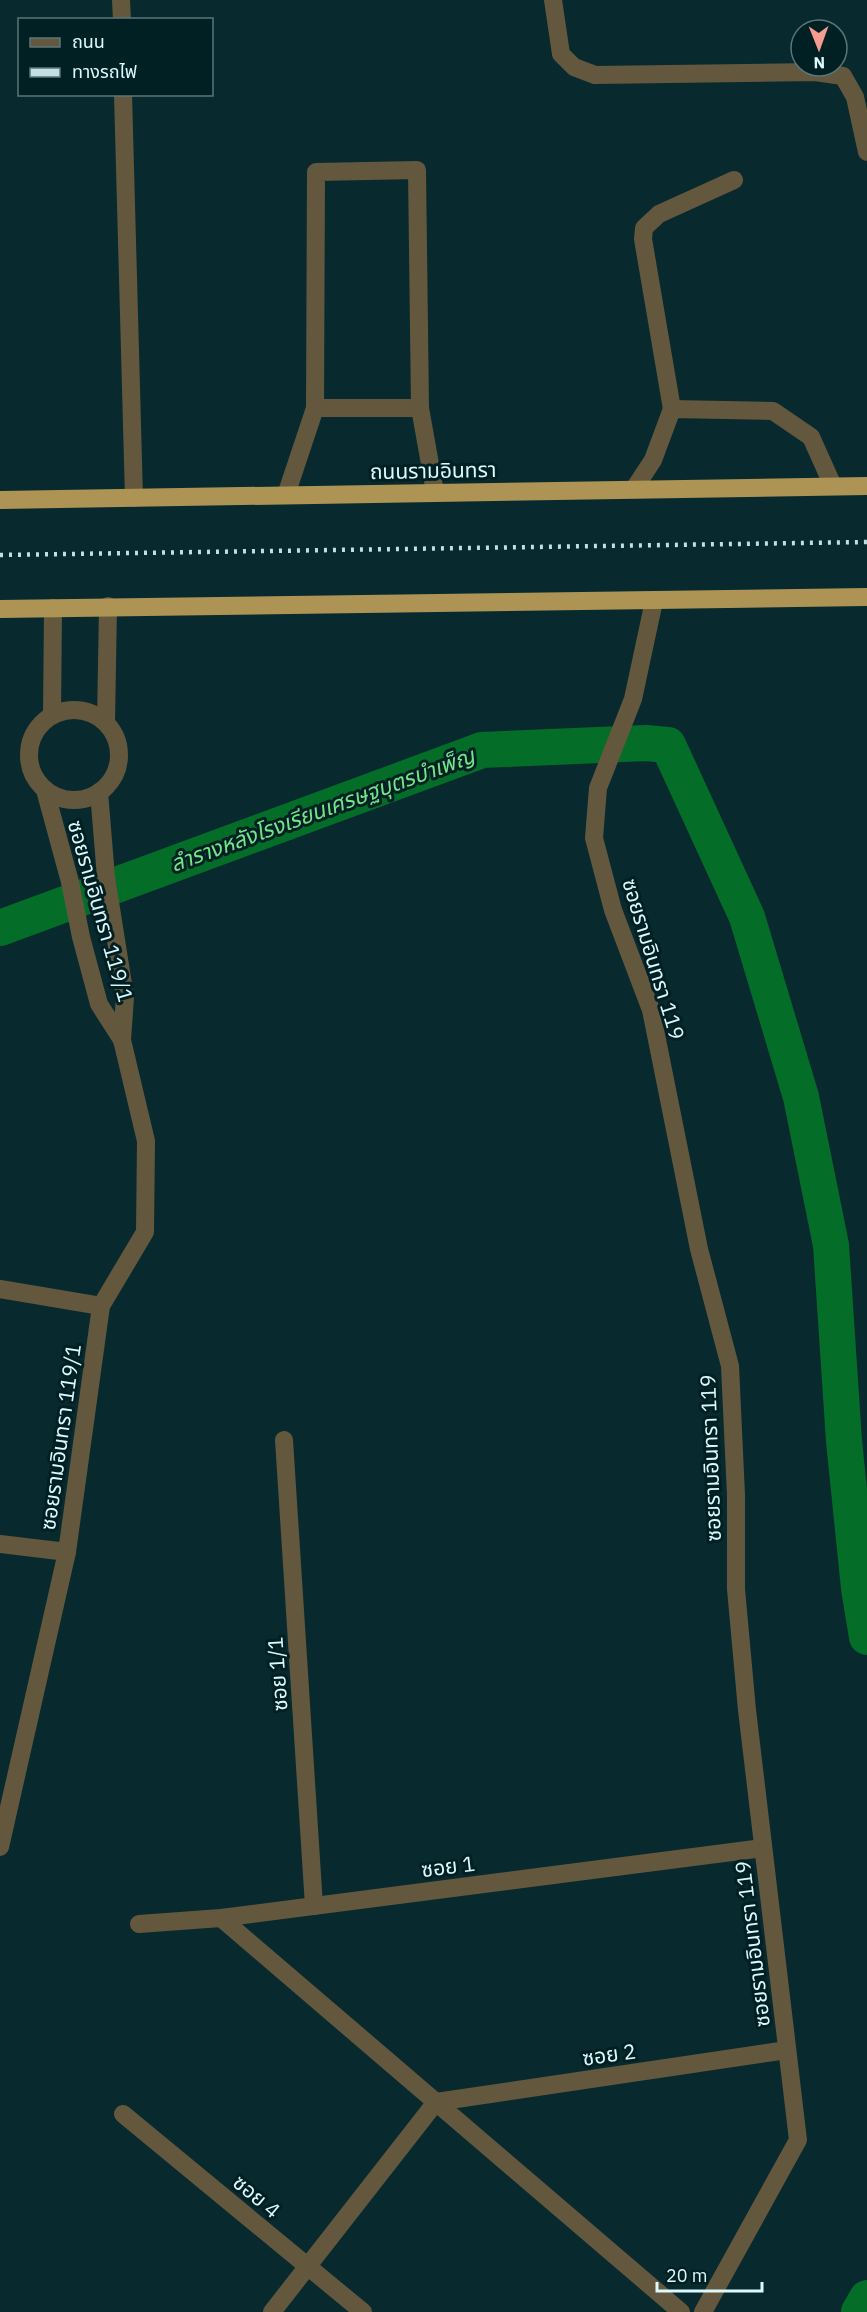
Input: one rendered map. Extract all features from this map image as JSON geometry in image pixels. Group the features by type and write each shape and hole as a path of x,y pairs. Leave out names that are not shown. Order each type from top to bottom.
{"highway":[{"name":"ถนนรามอินทรา","path":"0,500 867,486"},
{"path":"0,609 867,597"}],"street":[{"path":"121,0 122,18"},
{"path":"553,0 561,54 574,67 595,75 815,72 843,76 855,98 867,152"},
{"path":"123,96 134,498"},
{"path":"286,495 315,408 316,172 417,170 420,408 435,492"},
{"path":"634,489 653,460 672,409 643,239 644,228 659,214 734,180"},
{"path":"315,408 420,408"},
{"path":"672,409 773,411 811,437 833,486"},
{"name":"ซอยรามอินทรา 119","path":"654,601 633,699 598,788 594,838 613,910 651,1010 699,1249 730,1366 736,1495 736,1589 747,1710 798,2140 703,2312"},
{"name":"ซอยรามอินทรา 119/1","path":"45,790 62,799 81,800 99,792 113,778 119,758 116,739 106,722 108,606"},
{"path":"53,608 52,715 70,710 89,712 106,722"},
{"name":"ซอยรามอินทรา 119/1","path":"52,715 35,730 28,751 32,772 45,790 99,1004 122,1040"},
{"name":"ซอยรามอินทรา 119/1","path":"0,1847 5,1796 67,1552 101,1306 145,1232 146,1142 122,1040 125,997 106,877 99,792"},
{"path":"0,1289 101,1306"},
{"name":"ซอย 1/1","path":"284,1440 314,1906"},
{"path":"0,1544 67,1552"},
{"name":"ซอย 1","path":"139,1924 221,1918 763,1848"},
{"path":"221,1918 681,2312"},
{"name":"ซอย 2","path":"436,2102 787,2050"},
{"path":"272,2312 436,2102"},
{"name":"ซอย 4","path":"123,2114 363,2312"}],"waterway":[{"name":"ลำรางหลังโรงเรียนเศรษฐบุตรบำเพ็ญ","path":"0,928 482,750 646,743 668,745 747,917 801,1097 831,1245 844,1441 859,1588 867,1637"},
{"path":"859,2312 867,2298"}],"railway":[{"path":"0,555 867,542"}]}
